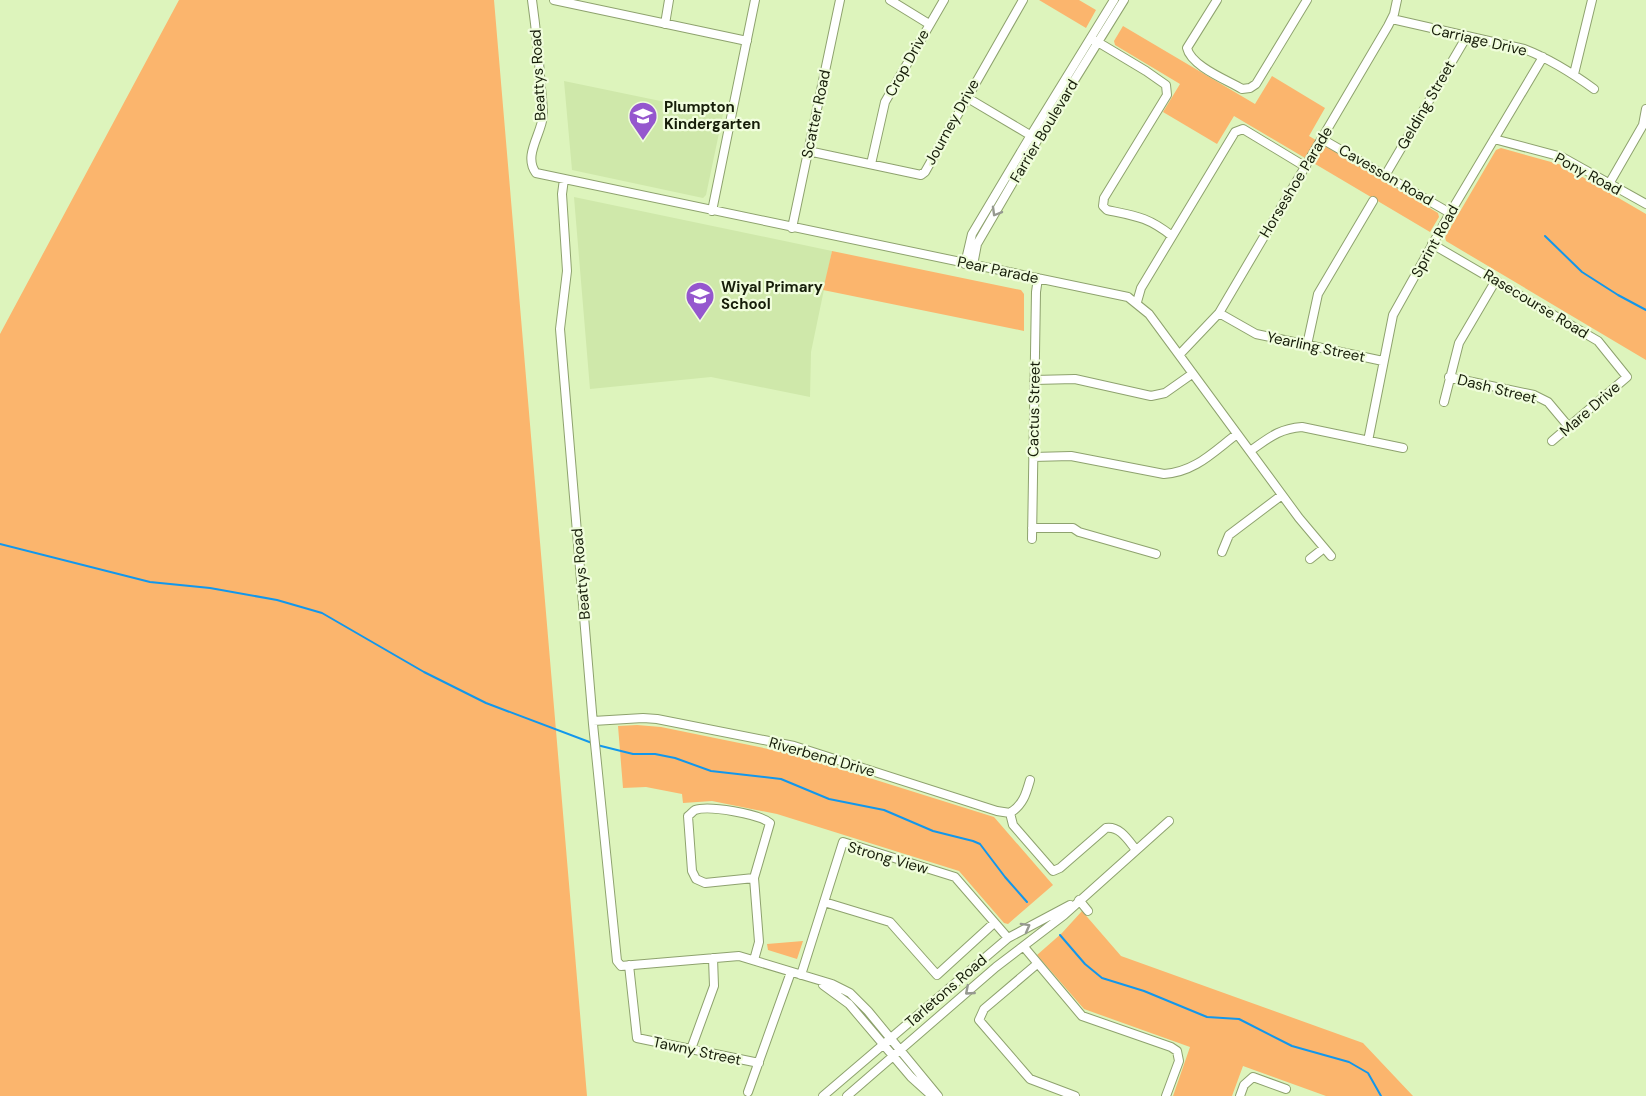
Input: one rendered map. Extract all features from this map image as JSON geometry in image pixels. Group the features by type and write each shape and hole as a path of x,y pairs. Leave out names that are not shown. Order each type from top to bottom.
{"street":[{"name":"Beattys Road","path":"532,0 543,115 540,132 530,159 531,166 536,173 546,176"},
{"path":"554,0 747,41"},
{"path":"665,24 669,0"},
{"path":"712,211 755,0"},
{"name":"Scatter Road","path":"792,228 840,0"},
{"path":"890,0 929,24"},
{"name":"Crop Drive","path":"871,164 885,102 944,0"},
{"name":"Journey Drive","path":"808,151 921,175 1023,0"},
{"name":"Farrier Boulevard","path":"1095,40 1114,0"},
{"name":"Farrier Boulevard","path":"969,264 972,234 1095,40 1124,0"},
{"path":"1217,0 1187,48 1189,55 1199,64 1242,89 1256,84 1307,0"},
{"name":"Horseshoe Parade","path":"1180,354 1219,313 1392,19 1397,0"},
{"path":"1574,74 1592,0"},
{"name":"Carriage Drive","path":"1392,19 1524,49 1574,74 1594,89"},
{"name":"Gelding Street","path":"1386,174 1467,36"},
{"path":"1095,40 1166,85 1167,96 1104,198 1103,206 1107,210 1155,222 1173,236"},
{"name":"Sprint Road","path":"1368,441 1393,315 1450,213 1543,57"},
{"path":"966,97 1034,137"},
{"path":"1609,184 1643,124 1646,109"},
{"path":"1306,167 1243,129 1235,132 1141,288 1137,302 1180,354 1192,374 1330,556"},
{"name":"Pony Road","path":"1494,138 1562,157 1646,204"},
{"name":"Cavesson Road","path":"1322,139 1450,213"},
{"name":"Pear Parade","path":"546,176 1128,297 1137,302"},
{"name":"Beattys Road","path":"564,179 562,194 567,271 561,328 593,721 617,961 625,965"},
{"path":"1307,345 1318,294 1372,201"},
{"name":"Rasecourse Road","path":"1432,244 1598,341 1627,377"},
{"name":"Cactus Street","path":"1032,539 1038,278"},
{"name":"Dash Street","path":"1444,402 1459,342 1496,280"},
{"name":"Yearling Street","path":"1219,313 1256,334 1383,361"},
{"path":"1034,380 1075,379 1151,396 1165,393 1192,374"},
{"name":"Dash Street","path":"1449,376 1534,395 1548,402 1569,427"},
{"name":"Mare Drive","path":"1552,441 1627,377"},
{"path":"1250,452 1278,431 1302,426 1403,448"},
{"path":"1033,457 1071,456 1164,474 1174,473 1193,468 1237,434"},
{"path":"1380,455 1382,444"},
{"path":"1222,552 1229,534 1282,495"},
{"path":"1032,528 1073,528 1079,532 1156,554"},
{"path":"1310,560 1324,548"},
{"name":"Riverbend Drive","path":"593,721 657,719 794,746 997,811 1010,813"},
{"path":"1030,780 1019,807 1010,813 1013,825 1053,871 1060,868 1106,828 1117,829 1136,850"},
{"path":"754,878 705,883 696,879 692,871 688,816 694,810 714,808 761,818 770,823 754,878 759,942 754,960"},
{"name":"Tarletons Road","path":"823,1096 892,1048 1024,947 1169,821"},
{"name":"Strong View","path":"801,975 843,842 955,877 1008,938"},
{"path":"1079,900 1088,911"},
{"name":"Tarletons Road","path":"847,1096 892,1048 1008,938 1079,900"},
{"path":"824,902 890,922 937,975 994,923"},
{"path":"1024,947 1082,1016 1177,1051 1179,1061 1166,1096"},
{"path":"625,965 738,956 832,984 850,993 868,1011 911,1077 932,1096"},
{"path":"691,1049 714,986 713,958"},
{"path":"1037,964 984,1009 980,1020 1030,1079 1075,1096"},
{"name":"Tawny Street","path":"625,965 637,1038 759,1063"},
{"path":"748,1092 791,972"},
{"path":"892,1048 939,1096"},
{"path":"1240,1096 1244,1085 1253,1077 1286,1089"},
{"path":"1041,1096 1045,1085"}],"shaded area":[{"path":"179,0 494,0 587,1096 0,1096 0,334"},
{"path":"1039,0 1079,0 1096,10 1086,28"},
{"path":"1123,26 1255,104 1272,76 1325,108 1309,136 1438,213 1439,217 1430,232 1234,116 1217,144 1163,112 1180,84 1115,45 1114,41"},
{"name":"Plumpton Kindergarten","path":"564,81 723,114 706,195 703,198 572,170"},
{"path":"1501,148 1562,165 1646,214 1646,360 1446,241 1445,237 1496,150"},
{"name":"Wiyal Primary School","path":"574,197 832,251 811,352 810,397 711,377 590,389"},
{"path":"832,251 1021,290 1024,294 1024,331 823,290"},
{"path":"618,726 661,727 793,754 994,817 1053,885 1008,924 1004,923 959,871 777,814 712,801 683,803 682,794 646,787 623,788"},
{"path":"1082,911 1121,956 1363,1043 1413,1096 1326,1096 1243,1066 1232,1096 1173,1096 1190,1047 1084,1009 1037,955"},
{"path":"803,941 797,959 768,950 767,944"}],"waterway":[{"path":"1545,236 1582,272 1646,310"},
{"path":"0,544 150,582 210,588 277,600 322,613 424,672 486,703 592,743"},
{"path":"597,745 633,754 655,754 675,758 711,771 781,779 829,799 884,810 933,831 973,841 980,844 1027,902"},
{"path":"1060,935 1085,964 1102,978 1144,991 1207,1017 1239,1019 1292,1046 1349,1062 1368,1073 1381,1096"}],"place":[{"name":"Plumpton Kindergarten","path":"643,142"},
{"name":"Wiyal Primary School","path":"700,322"}]}
